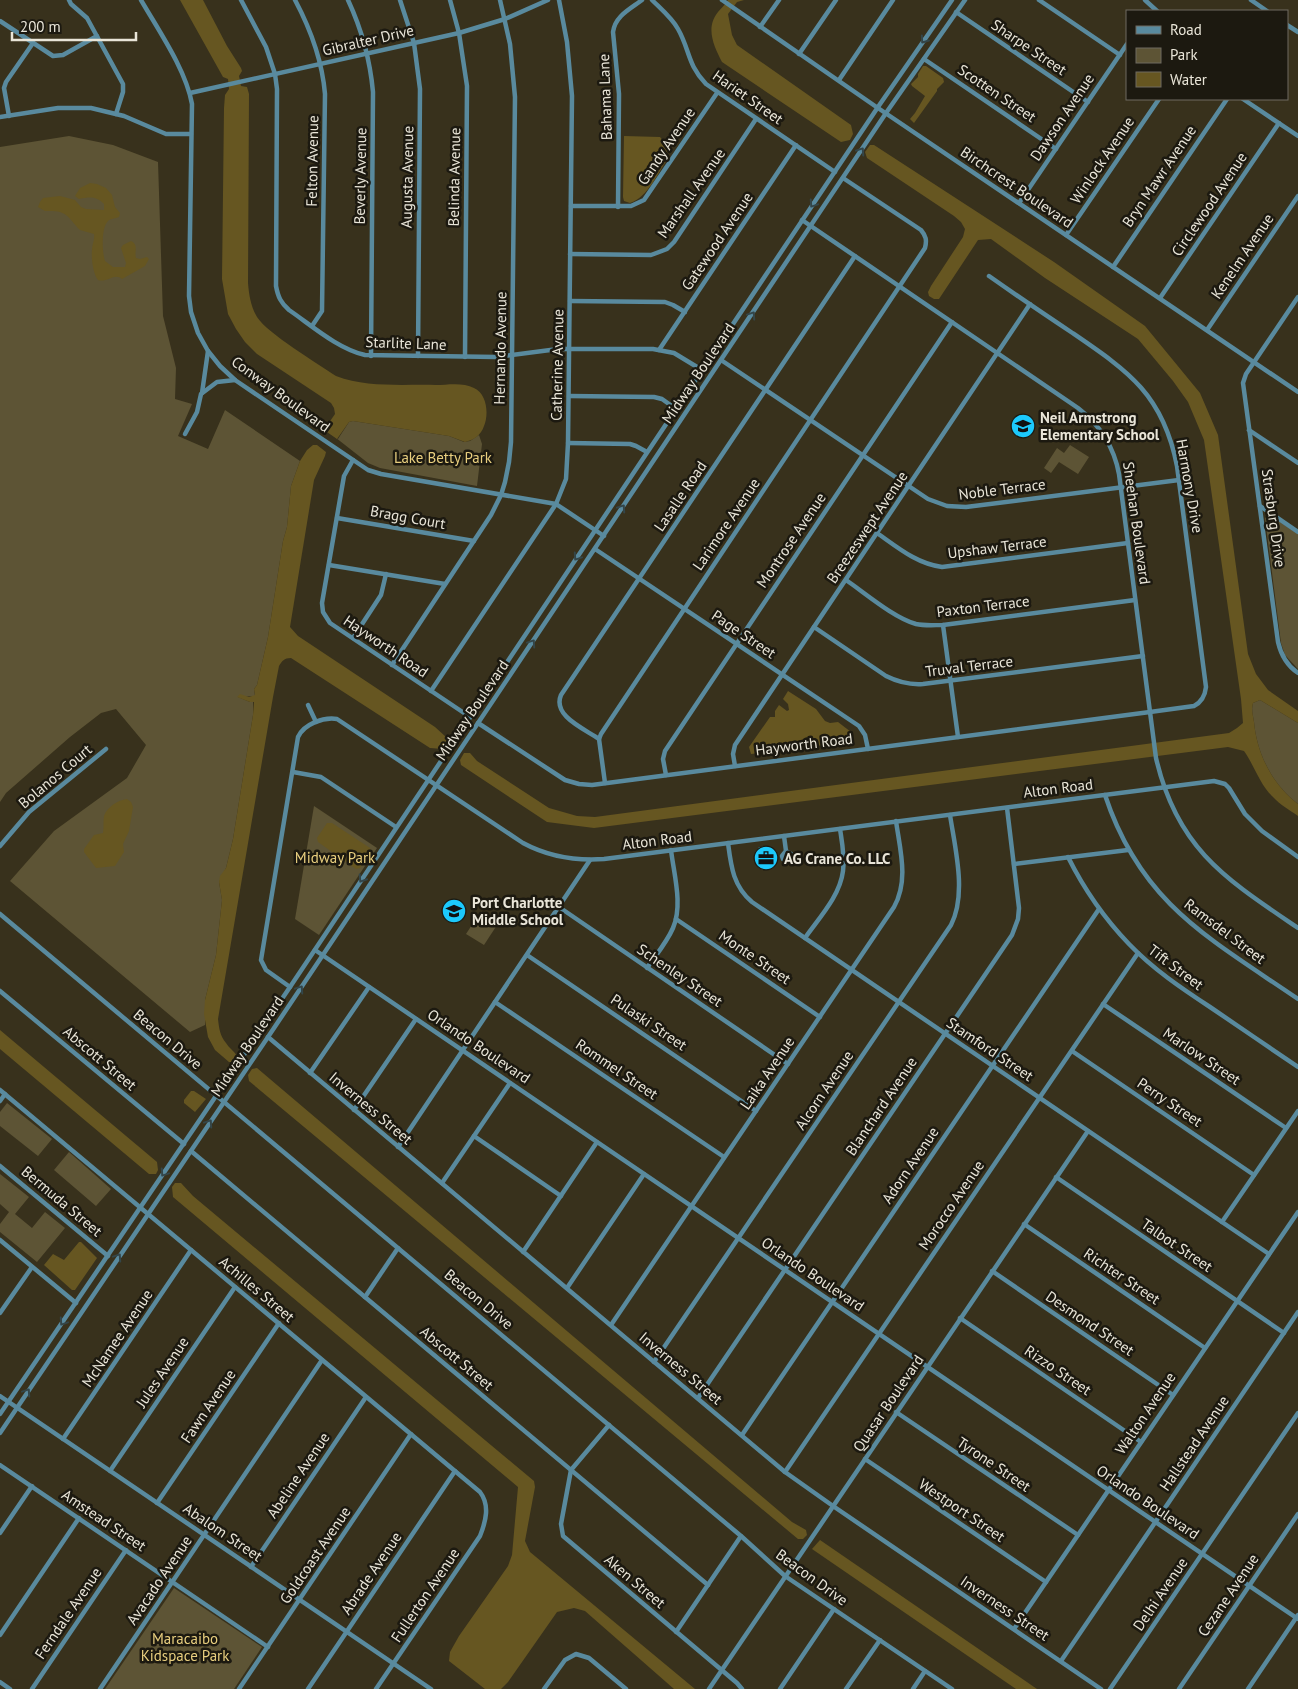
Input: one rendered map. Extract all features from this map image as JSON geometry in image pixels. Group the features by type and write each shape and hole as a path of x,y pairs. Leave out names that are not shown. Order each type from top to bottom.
{"street":[{"path":"69,0 87,18 123,84 123,92 116,114"},
{"name":"Conway Boulevard","path":"141,0 184,78 190,93 192,104 189,296 195,325 208,351 234,380 368,470 380,474 556,504 604,536"},
{"name":"Starlite Lane","path":"241,0 263,40 275,74 278,105 276,286 282,303 348,350 370,356 512,356 569,348 659,350 684,358 702,370"},
{"name":"Felton Avenue","path":"295,0 310,28 321,63 326,104 322,311 312,326"},
{"name":"Beverly Avenue","path":"348,0 368,53 373,104 370,356"},
{"name":"Augusta Avenue","path":"400,0 414,43 419,74 418,356"},
{"name":"Belinda Avenue","path":"450,0 460,32 466,69 468,104 465,357"},
{"name":"Hernando Avenue","path":"392,664 491,515 501,495 508,472 511,451 515,97 512,57 500,0"},
{"name":"Gibralter Drive","path":"190,93 460,32 505,19 548,0"},
{"name":"Catherine Avenue","path":"431,691 556,504 566,479 569,396 571,80 567,42 559,0"},
{"name":"Bahama Lane","path":"618,207 619,94 614,24 617,18 642,0"},
{"name":"Hariet Street","path":"652,0 670,18 678,30 694,70 705,83 835,172"},
{"name":"Birchcrest Boulevard","path":"722,0 1298,392"},
{"path":"760,27 779,0"},
{"path":"799,54 836,0"},
{"path":"838,80 893,0"},
{"name":"Midway Boulevard","path":"0,1414 217,1096 802,220 952,0"},
{"name":"Midway Boulevard","path":"0,1433 147,1213 323,956 886,113 964,0"},
{"path":"1039,0 1120,55"},
{"path":"1145,0 1156,10"},
{"path":"1251,0 1266,10"},
{"path":"1150,10 1153,6"},
{"name":"Sharpe Street","path":"956,12 1088,102"},
{"path":"0,21 53,56 58,57 97,36"},
{"path":"8,116 4,88 6,82 33,43"},
{"name":"Dawson Avenue","path":"1019,203 1126,46"},
{"name":"Scotten Street","path":"924,59 1056,148"},
{"name":"Gandy Avenue","path":"571,206 618,207 638,204 649,194 717,93"},
{"name":"Winlock Avenue","path":"1066,235 1158,100"},
{"name":"Bryn Mawr Avenue","path":"1112,267 1226,100"},
{"path":"1244,100 1298,136"},
{"path":"0,117 68,107 91,108 116,114 166,134 191,134"},
{"name":"Marshall Avenue","path":"570,254 651,255 667,249 674,242 756,119"},
{"name":"Circlewood Avenue","path":"1160,298 1279,123"},
{"name":"Gatewood Avenue","path":"659,350 796,146"},
{"path":"844,178 921,230 925,235 927,241 926,248 900,287"},
{"name":"Kenelm Avenue","path":"1206,330 1298,196"},
{"name":"Sheehan Boulevard","path":"802,220 1078,408 1094,422 1105,436 1118,467 1156,758 1164,787 1185,830 1212,864 1234,884 1298,928"},
{"name":"Lasalle Road","path":"599,739 563,715 559,708 559,700 855,256"},
{"name":"Harmony Drive","path":"988,276 1115,362 1142,387 1168,430 1175,454 1179,480 1206,694 1199,704 1194,706 1150,712"},
{"name":"Larimore Avenue","path":"599,739 900,287"},
{"name":"Strasburg Drive","path":"1298,297 1246,374 1243,383 1278,642 1283,657 1289,666 1298,673"},
{"path":"570,301 665,302 674,304 685,312"},
{"name":"Breezeswept Avenue","path":"735,766 733,754 736,745 1030,304"},
{"name":"Montrose Avenue","path":"666,775 663,759 665,751 952,322"},
{"path":"186,434 197,412 208,351"},
{"name":"Noble Terrace","path":"721,360 936,503 953,507 966,507 1179,480"},
{"path":"201,394 217,382 234,380"},
{"path":"569,396 654,397 662,399 676,409"},
{"path":"1249,430 1298,463"},
{"path":"568,443 630,444 647,452"},
{"name":"Hayworth Road","path":"353,460 344,476 322,602 323,612 330,623 470,716"},
{"path":"1260,506 1298,532"},
{"name":"Bragg Court","path":"337,518 474,541"},
{"name":"Upshaw Terrace","path":"877,533 918,560 942,567 1128,543"},
{"name":"Page Street","path":"595,549 859,726 865,735 868,749"},
{"path":"329,565 445,584"},
{"path":"353,638 381,596 386,574"},
{"name":"Paxton Terrace","path":"846,580 907,620 924,625 1136,600"},
{"path":"943,624 958,737"},
{"name":"Truval Terrace","path":"814,628 896,681 917,685 1143,656"},
{"path":"290,987 266,970 261,960 298,737 301,730 316,722 308,705"},
{"name":"Hayworth Road","path":"478,722 565,780 579,784 605,783 1150,712"},
{"name":"Alton Road","path":"316,722 328,718 337,719 531,847 560,857 590,860 1214,781 1224,784 1256,825 1298,857"},
{"path":"599,739 605,783"},
{"name":"Bolanos Court","path":"0,846 28,812 106,749"},
{"path":"293,772 321,777 396,827"},
{"name":"Ramsdel Street","path":"1105,795 1114,821 1128,850 1155,888 1180,915 1202,933 1298,999"},
{"name":"Blanchard Avenue","path":"698,1398 1015,930 1019,908 1007,808"},
{"name":"Alcorn Avenue","path":"654,1362 951,925 958,909 960,890 950,815"},
{"name":"Laika Avenue","path":"610,1325 894,907 901,893 903,873 896,821"},
{"path":"805,938 842,880 844,861 840,829"},
{"path":"784,836 786,851"},
{"name":"Stamford Street","path":"728,843 734,878 742,892 752,902 1269,1254"},
{"path":"647,968 670,934 676,919 678,901 671,850"},
{"path":"1014,864 1128,850"},
{"name":"Tift Street","path":"1068,857 1099,909 1138,953 1173,982 1298,1067"},
{"path":"398,1147 590,860"},
{"name":"Schenley Street","path":"558,907 788,1064"},
{"name":"Adorn Avenue","path":"742,1435 1099,909"},
{"name":"Beacon Drive","path":"0,915 742,1536 785,1576 952,1689"},
{"name":"Monte Street","path":"676,919 820,1017"},
{"name":"Orlando Boulevard","path":"315,950 1297,1617"},
{"name":"Morocco Avenue","path":"786,1472 1138,953"},
{"name":"Pulaski Street","path":"527,955 756,1111"},
{"path":"310,1073 369,987"},
{"name":"Abscott Street","path":"0,991 184,1144"},
{"name":"Rommel Street","path":"496,1002 724,1158"},
{"name":"Marlow Street","path":"1104,1004 1286,1128"},
{"path":"354,1110 416,1019"},
{"name":"Inverness Street","path":"268,1037 786,1472 1101,1689"},
{"name":"Perry Street","path":"1072,1051 1254,1175"},
{"path":"442,1183 510,1083"},
{"name":"Achilles Street","path":"0,1090 480,1492 485,1499 486,1513"},
{"path":"0,1101 5,1094"},
{"path":"1222,1222 1298,1111"},
{"name":"Quasar Boulevard","path":"709,1689 1088,1131"},
{"path":"474,1136 561,1196"},
{"path":"523,1252 597,1142"},
{"name":"Abscott Street","path":"190,1151 708,1585"},
{"name":"Bermuda Street","path":"0,1166 108,1256"},
{"path":"567,1288 644,1174"},
{"name":"Talbot Street","path":"1056,1178 1284,1333"},
{"name":"Walton Avenue","path":"1014,1629 1298,1212"},
{"name":"Richter Street","path":"1024,1224 1205,1348"},
{"path":"0,1240 76,1303"},
{"path":"365,1297 398,1248"},
{"name":"McNamee Avenue","path":"63,1439 191,1250"},
{"path":"0,1313 32,1267"},
{"name":"Desmond Street","path":"992,1271 1173,1395"},
{"name":"Jules Avenue","path":"110,1471 235,1287"},
{"name":"Hallstead Avenue","path":"1061,1661 1298,1312"},
{"name":"Rizzo Street","path":"960,1318 1141,1442"},
{"name":"Fawn Avenue","path":"157,1503 279,1323"},
{"name":"Avacado Avenue","path":"100,1689 322,1360"},
{"name":"Abalom Street","path":"0,1396 431,1689"},
{"name":"Abeline Avenue","path":"251,1567 366,1397"},
{"name":"Tyrone Street","path":"896,1412 1078,1535"},
{"name":"Delhi Avenue","path":"1110,1689 1298,1413"},
{"path":"571,1470 609,1425"},
{"name":"Goldcoast Avenue","path":"239,1689 411,1434"},
{"name":"Westport Street","path":"865,1459 1046,1582"},
{"name":"Amstead Street","path":"0,1465 268,1647"},
{"name":"Aken Street","path":"571,1470 560,1524 564,1536 742,1689"},
{"name":"Abrade Avenue","path":"308,1689 455,1471"},
{"path":"0,1533 32,1486"},
{"name":"Fullerton Avenue","path":"376,1689 480,1536 486,1513"},
{"name":"Cezane Avenue","path":"1179,1689 1298,1514"},
{"path":"0,1635 79,1518"},
{"path":"676,1632 742,1536"},
{"name":"Ferndale Avenue","path":"32,1689 126,1550"},
{"path":"780,1689 834,1609"},
{"path":"1248,1689 1297,1617"},
{"path":"846,1689 880,1640"},
{"path":"544,1689 565,1660 576,1654 589,1658 626,1689"},
{"path":"913,1689 925,1671"},
{"path":"0,1682 10,1689"}],"green space":[{"path":"69,136 113,145 158,162 163,316 176,368 175,399 192,404 178,436 208,449 225,410 300,461 291,486 287,527 283,541 268,637 257,685 254,689 255,696 238,697 253,702 253,715 233,839 226,868 219,882 222,900 216,955 205,1000 205,1025 190,1032 10,881 54,831 127,778 146,745 116,709 101,713 70,737 6,793 0,802 0,147"},
{"name":"Lake Betty Park","path":"353,421 449,436 464,442 470,441 479,435 482,444 477,486 380,468 368,463 331,434 338,439 349,422"},
{"path":"1070,445 1089,457 1078,474 1059,462 1051,473 1044,468 1057,448 1064,453"},
{"path":"1271,516 1298,534 1298,669 1285,655 1281,643 1265,518"},
{"path":"1260,700 1298,723 1298,804 1273,778 1262,757 1258,746 1252,710 1253,703"},
{"name":"Midway Park","path":"314,806 377,848 319,935 295,919"},
{"path":"481,911 499,922 484,945 466,934"},
{"path":"7,1103 52,1139 38,1156 0,1126 0,1112"},
{"path":"69,1152 111,1189 96,1206 54,1170"},
{"path":"0,1174 29,1197 15,1214 32,1228 45,1212 65,1228 37,1262 0,1232 0,1224 9,1212 0,1204"},
{"name":"Maracaibo Kidspace Park","path":"174,1588 262,1647 234,1689 105,1689"}],"water":[{"path":"180,0 203,0 241,68 242,71 239,76 241,86 247,87 249,94 248,283 253,309 257,317 271,332 282,340 336,376 348,380 398,385 460,384 474,388 484,399 486,421 483,429 474,438 465,442 449,436 353,421 349,422 337,439 324,430 335,414 331,403 257,354 236,329 228,314 222,279 224,108 225,95 229,89 228,79 223,77"},
{"path":"728,0 744,0 737,2 728,14 732,35 737,45 851,125 853,134 850,140 841,142 722,62 711,31 714,18"},
{"path":"923,66 926,66 943,78 944,82 937,89 914,123 910,119 925,96 911,84 918,77"},
{"path":"624,136 660,137 669,148 667,152 668,158 652,184 642,196 630,203 624,201 623,197"},
{"path":"870,145 874,145 1054,262 1145,326 1200,393 1218,435 1248,654 1256,674 1268,690 1298,711 1298,723 1260,700 1253,703 1252,708 1258,746 1262,757 1273,778 1298,804 1298,816 1268,792 1244,751 1228,747 594,828 547,822 461,765 460,760 464,753 470,753 477,761 549,808 577,816 595,817 1229,733 1243,723 1204,440 1188,402 1138,339 1045,278 991,239 978,240 939,299 929,296 928,292 931,286 963,237 965,229 954,216 867,158 865,152"},
{"path":"90,183 106,188 112,195 115,207 120,213 119,217 108,221 104,229 103,252 105,261 113,267 125,267 126,263 121,248 131,241 136,246 136,258 147,257 149,259 145,266 122,279 114,277 101,281 98,280 92,261 94,234 80,230 66,214 58,211 45,211 38,207 43,198 60,196 75,200 81,207 86,209 104,210 104,204 95,198 79,199 75,196 80,188"},
{"path":"313,445 317,445 326,452 314,480 290,627 298,636 435,727 446,737 447,742 443,749 430,748 291,658 285,659 281,663 273,697 218,1019 222,1038 237,1056 233,1062 229,1062 215,1050 208,1037 204,1014 205,1000 216,955 222,900 219,882 220,876 226,868 233,839 253,715 254,702 237,697 240,694 249,697 255,695 254,689 257,685 268,637 283,541 287,527 291,486 300,461 307,450"},
{"path":"788,691 816,709 825,721 830,723 838,722 851,732 852,740 751,754 749,747 770,717 775,717 775,711 779,705 787,711 789,710 788,704 783,699"},
{"path":"127,799 133,807 129,831 123,844 124,852 115,866 96,868 84,852 84,849 94,835 103,833 104,816 110,807 117,802"},
{"path":"327,823 332,823 370,848 371,851 360,868 356,869 318,842 317,838"},
{"path":"0,1030 157,1162 158,1170 156,1174 149,1174 0,1049"},
{"path":"257,1068 792,1522 806,1530 807,1535 803,1539 798,1539 249,1081 248,1075 252,1069"},
{"path":"191,1091 206,1099 195,1112 184,1103 184,1100"},
{"path":"175,1183 181,1183 193,1196 534,1481 535,1487 525,1541 530,1552 695,1689 674,1689 585,1611 574,1608 557,1612 508,1682 501,1689 485,1689 449,1661 450,1652 459,1636 508,1566 512,1555 518,1487 173,1197 172,1187"},
{"path":"79,1242 97,1258 75,1290 72,1290 44,1265 53,1254 64,1260"},
{"path":"820,1540 1037,1689 1016,1689 812,1549"}],"place":[{"name":"Neil Armstrong Elementary School","path":"1023,426"},
{"name":"AG Crane Co. LLC","path":"766,858"},
{"name":"Port Charlotte Middle School","path":"454,911"}]}
